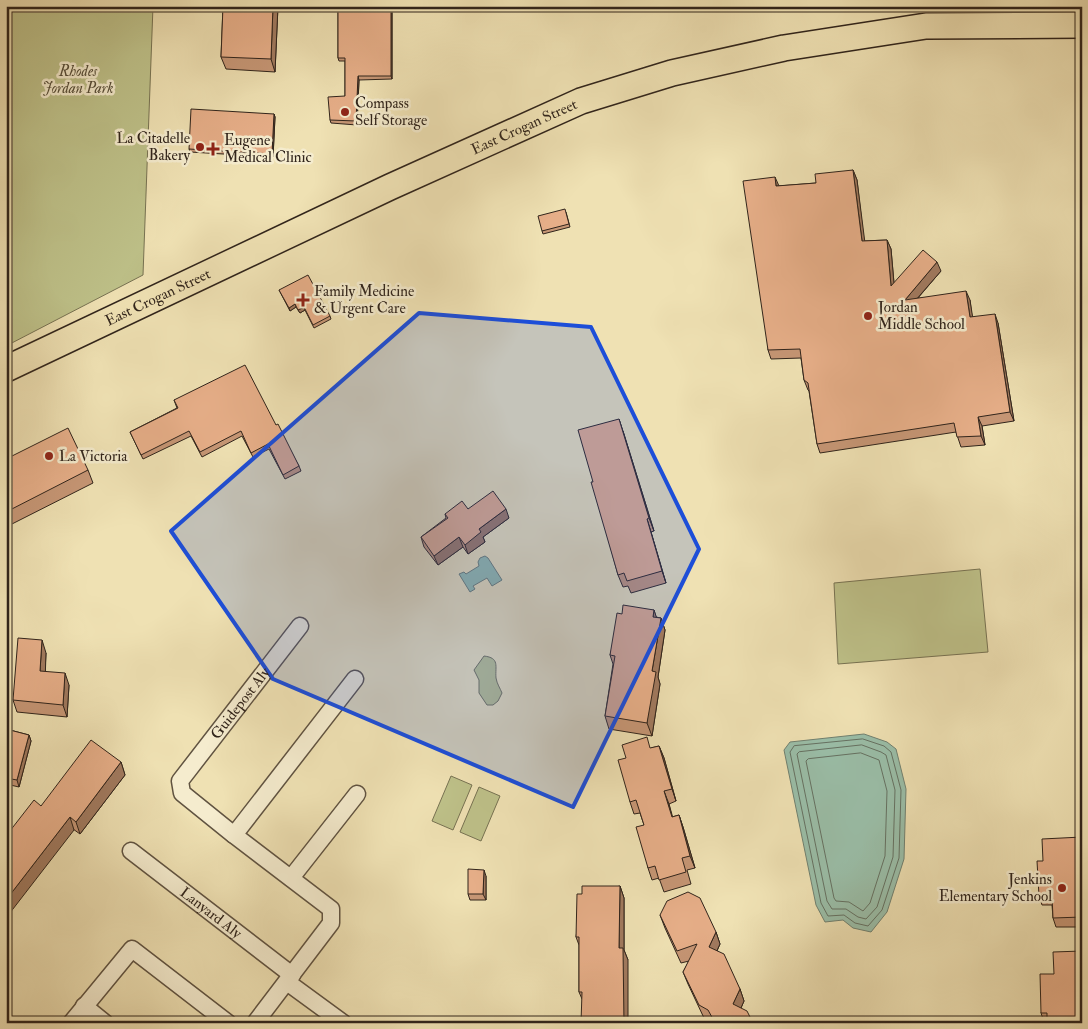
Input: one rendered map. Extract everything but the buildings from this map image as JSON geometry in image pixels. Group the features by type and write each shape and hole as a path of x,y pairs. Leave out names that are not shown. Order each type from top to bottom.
{"main road":[{"name":"East Crogan Street","path":"6,369 390,187 582,101 672,73 784,48 926,26 1082,25"}],"street":[{"name":"Guidepost Aly","path":"234,835 182,793 180,781 300,626"},
{"path":"255,1023 331,923 331,909 234,835 355,679"},
{"path":"291,878 357,794"},
{"name":"Lanyard Aly","path":"131,851 343,1023"},
{"path":"70,1023 132,949 228,1023"},
{"path":"84,1006 105,1023"}],"highlighted area":[{"path":"419,313 591,327 699,549 573,807 273,679 171,531"}],"green space":[{"name":"Rhodes Jordan Park","path":"6,6 153,6 143,275 6,346"},
{"path":"980,569 988,652 838,664 834,583"},
{"path":"484,656 489,657 496,663 496,680 502,693 498,701 493,705 487,705 479,693 479,680 474,670"},
{"path":"451,776 472,785 453,830 432,821"},
{"path":"479,787 500,796 481,841 460,832"}],"water":[{"path":"485,556 502,580 492,586 487,578 473,586 475,589 470,592 459,574 464,572 466,574 479,566 480,558"},
{"path":"864,734 887,742 896,749 906,789 904,859 887,912 871,932 853,928 843,920 825,922 816,905 784,750 790,742"}],"place":[{"name":"Compass Self Storage","path":"345,112"},
{"name":"La Citadelle Bakery","path":"200,147"},
{"name":"Eugene Medical Clinic","path":"213,149"},
{"name":"Family Medicine & Urgent Care","path":"303,300"},
{"name":"Jordan Middle School","path":"868,316"},
{"name":"La Victoria","path":"49,456"},
{"name":"Jenkins Elementary School","path":"1062,888"}]}
